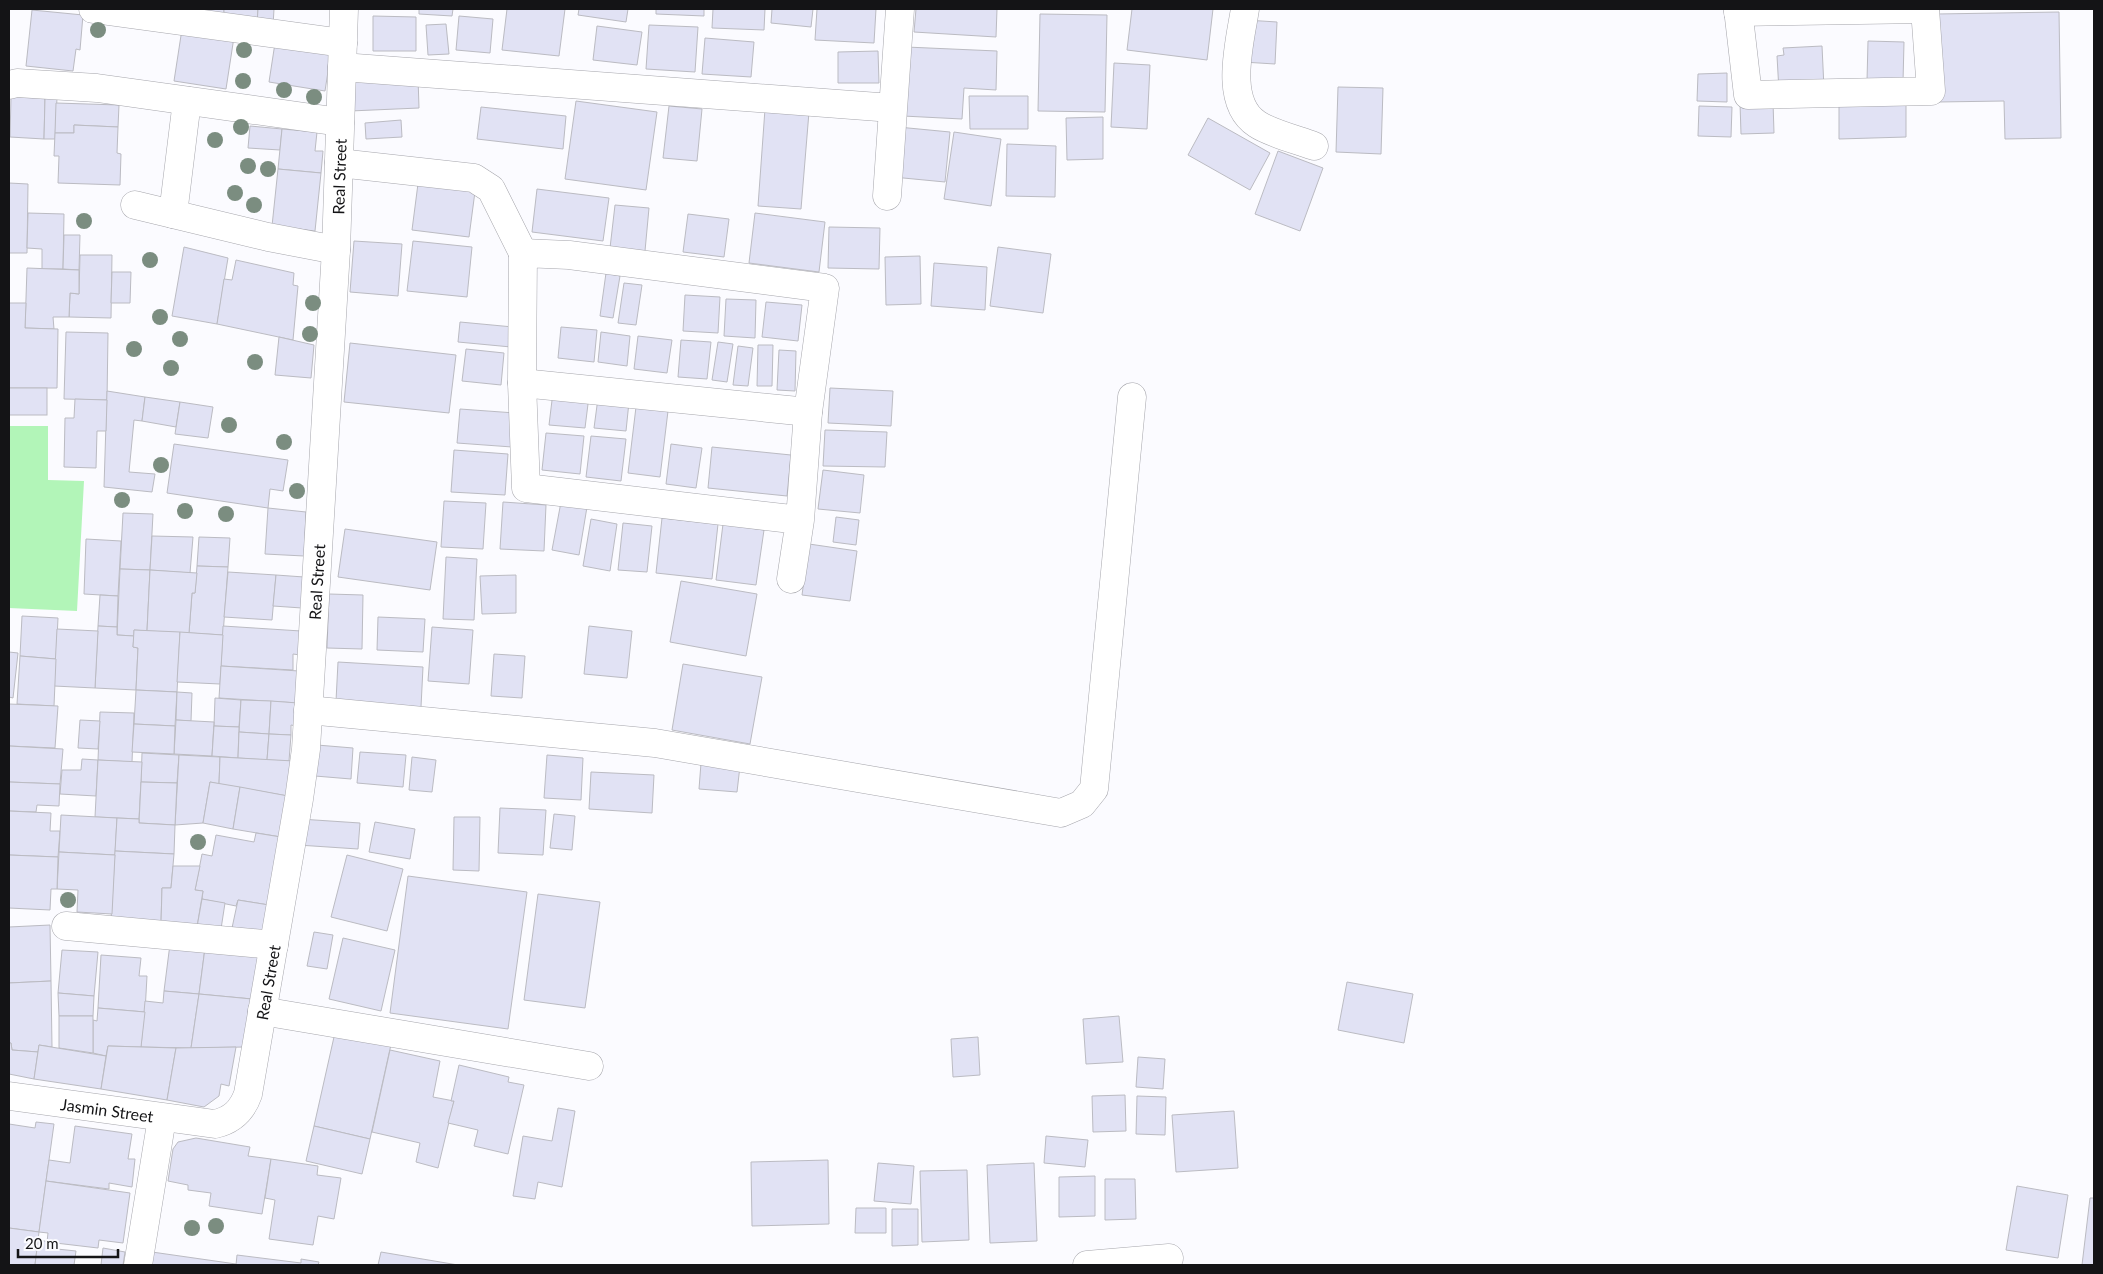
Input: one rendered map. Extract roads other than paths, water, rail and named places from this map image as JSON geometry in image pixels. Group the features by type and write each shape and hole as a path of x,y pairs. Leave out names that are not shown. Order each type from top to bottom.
{"street":[{"path":"93,9 342,55 892,108"},
{"name":"Real Street","path":"206,1124 224,1122 232,1118 245,1103 303,774 336,250 344,9"},
{"path":"887,196 900,9"},
{"path":"1245,9 1236,80 1236,94 1239,104 1248,117 1258,125 1314,146"},
{"path":"1925,9 1931,91 1748,96 1738,10 1925,9"},
{"path":"9,85 17,83 97,88 340,122"},
{"path":"173,214 187,100"},
{"path":"339,163 474,178 491,189 523,253 522,383 526,488 800,520"},
{"path":"135,205 268,237 336,250"},
{"path":"523,253 569,255 825,288 808,412 800,520 791,580"},
{"path":"522,383 808,412"},
{"path":"308,710 654,743 1061,813 1082,804 1094,790 1132,397"},
{"path":"66,926 274,945"},
{"path":"262,1010 589,1066"},
{"name":"Jasmin Street","path":"9,1096 206,1124"},
{"path":"138,1265 162,1118"},
{"path":"1088,1265 1169,1258"}]}
